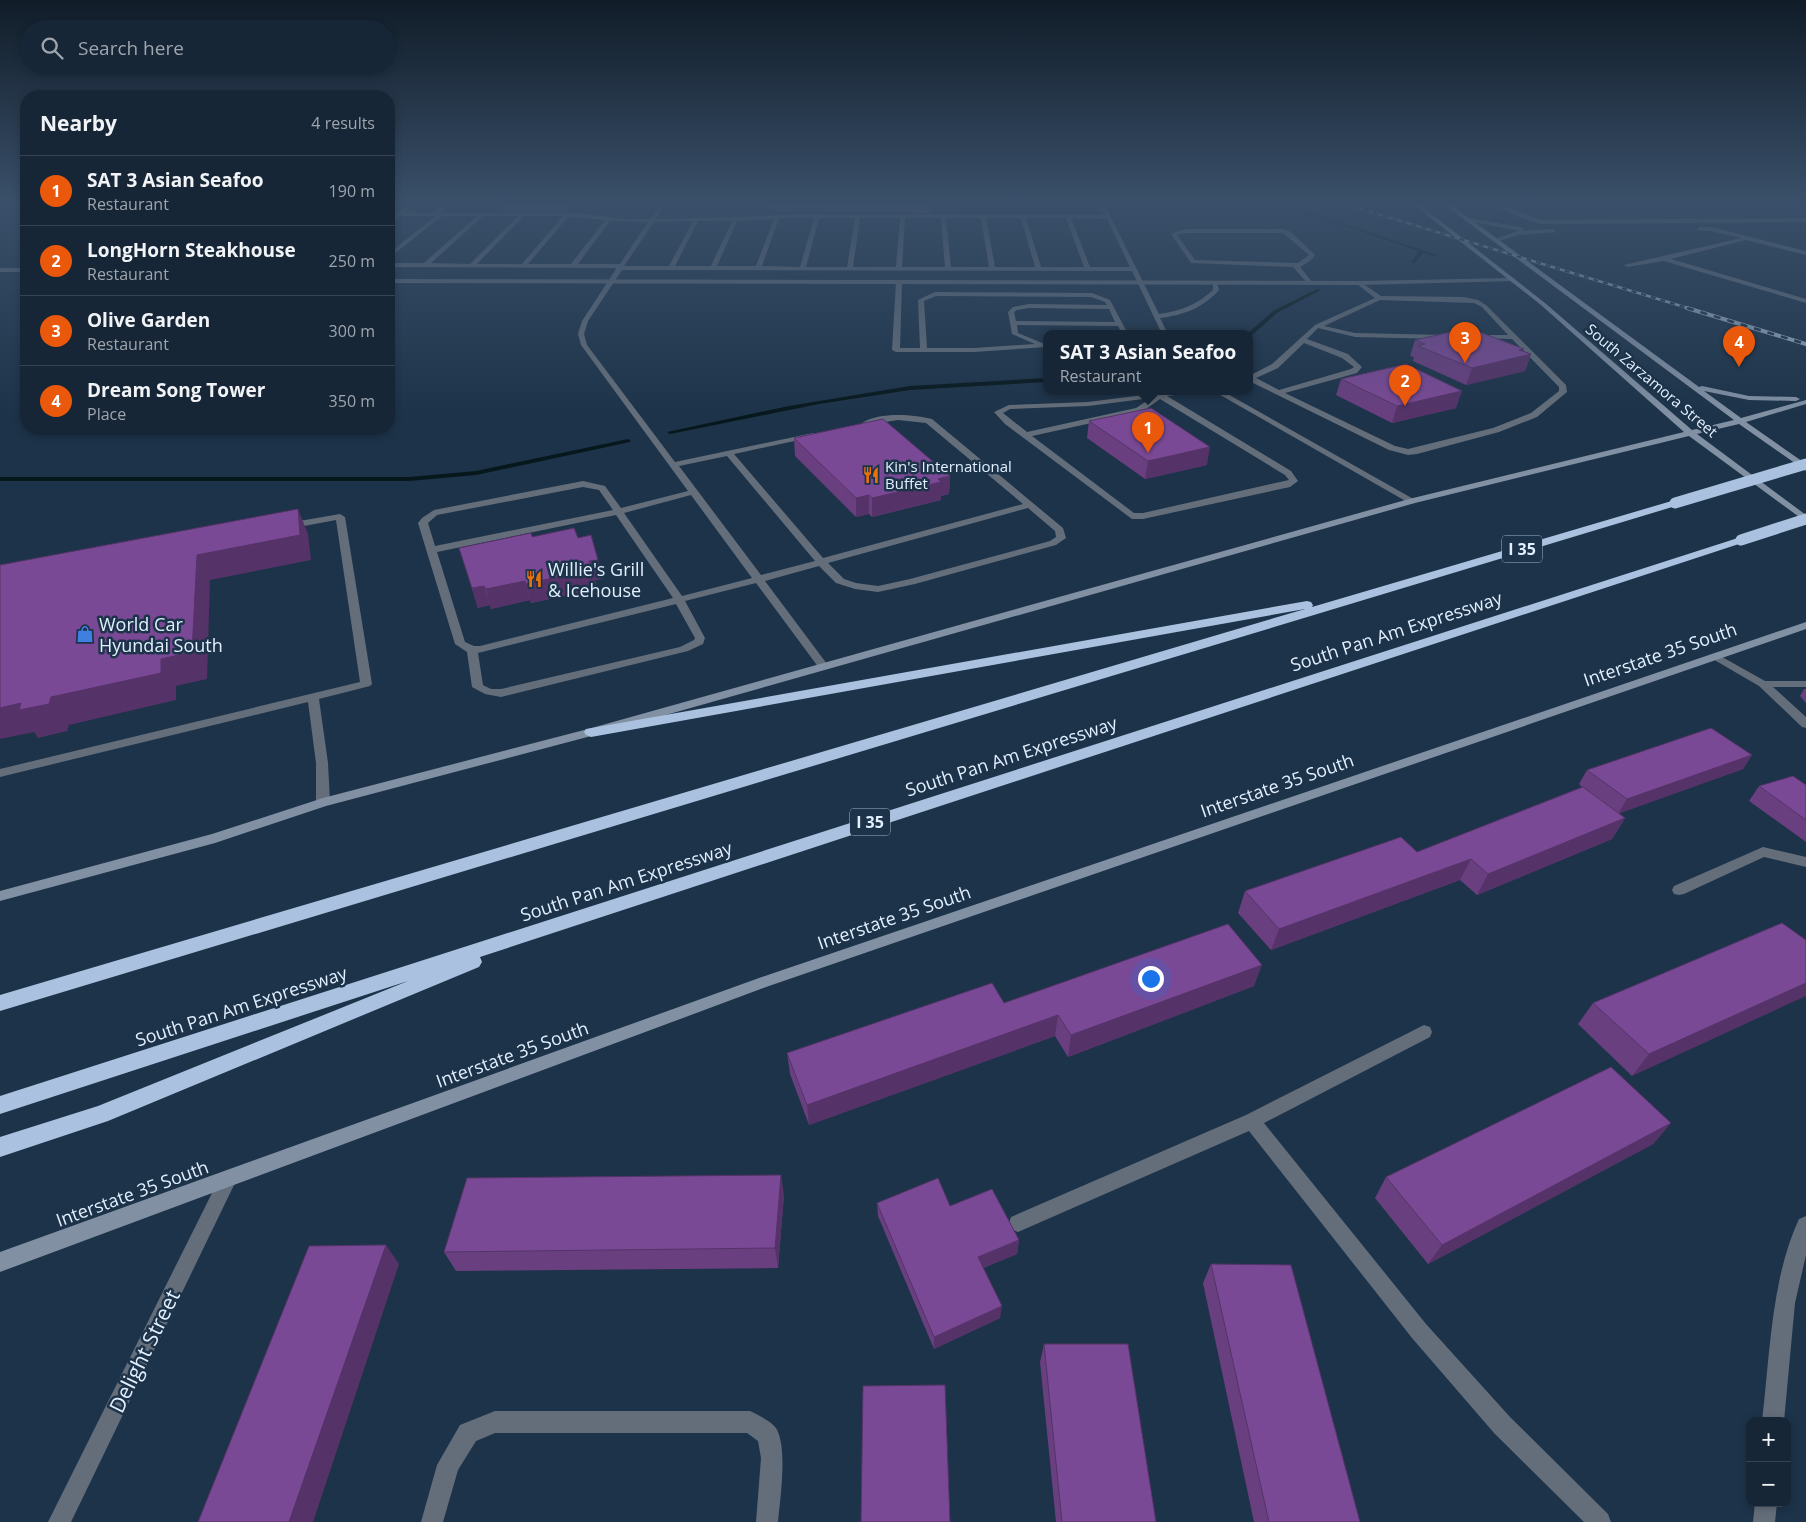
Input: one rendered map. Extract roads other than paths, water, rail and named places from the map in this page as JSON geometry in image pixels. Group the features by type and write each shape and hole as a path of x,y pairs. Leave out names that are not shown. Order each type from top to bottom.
{"highway":[{"name":"I 35","path":"0,1003 1676,503 1806,466"},
{"name":"South Pan Am Expressway","path":"0,1105 1806,519"},
{"path":"592,732 1192,624 1368,595"},
{"path":"0,1147 101,1114 584,916"}],"main road":[{"name":"South Zarzamora Street","path":"1503,272 1690,433 1806,519"},
{"name":"South Zarzamora Street","path":"1539,272 1740,421 1806,466"},
{"path":"1692,385 1722,394 1749,398 1806,400"},
{"path":"0,896 215,838 324,802 592,732 1412,501 1740,421 1806,400"},
{"name":"Interstate 35 South","path":"0,1262 764,982 1806,625"}],"street":[{"path":"616,272 585,321 581,334 584,345 823,666"},
{"path":"1135,272 1163,330"},
{"path":"1300,272 1310,283"},
{"path":"1709,272 1806,300"},
{"path":"395,281 1359,283 1513,280"},
{"path":"899,282 896,350 974,350 1043,345"},
{"path":"1157,316 1180,314 1198,307 1216,290 1215,282"},
{"path":"1359,283 1378,298"},
{"path":"924,350 921,300 935,294 1085,295 1108,301 1123,330"},
{"path":"1253,377 1275,366 1317,326 1378,298 1464,299 1476,301 1484,306 1564,387 1563,392 1534,415 1496,430 1408,452 1392,448 1253,379"},
{"path":"1043,344 1015,334 1011,312 1015,308 1028,306 1111,307"},
{"path":"1013,323 1119,324"},
{"path":"1317,326 1354,335 1458,337"},
{"path":"1467,337 1514,337"},
{"path":"1279,392 1354,371 1358,367 1345,356 1303,340"},
{"path":"1161,396 1288,473 1294,481 1290,484 1161,512 1132,516 1008,422 998,412 1009,407 1088,404 1166,395"},
{"path":"1224,395 1412,501"},
{"path":"1025,435 1139,410 1161,396"},
{"path":"729,453 821,562 840,581 855,586 878,589 911,582 1053,543 1061,538 1060,530 929,421 916,417 897,417 854,426"},
{"path":"674,465 816,434"},
{"path":"472,650 478,688 489,692 501,693 675,651 699,642 700,638 679,599 602,488 583,484 434,513 425,520 424,524 460,644 472,650 679,599 758,580 1030,505"},
{"path":"432,550 618,512 694,492"},
{"path":"0,772 366,684 340,517 279,528"},
{"path":"1715,656 1763,684 1806,724"},
{"path":"1763,684 1806,684"},
{"path":"313,697 322,763 324,802"},
{"path":"1678,890 1763,852 1806,862"},
{"path":"1018,1223 1252,1121 1424,1032"},
{"path":"1252,1121 1419,1331 1502,1425 1600,1522"},
{"name":"Delight Street","path":"59,1522 228,1180"},
{"path":"1774,1417 1785,1303 1801,1236 1806,1225"},
{"path":"432,1522 448,1465 468,1433 494,1422 750,1422 768,1435 772,1458 767,1522"},
{"path":"1764,1522 1766,1507"}],"waterway":[{"path":"1253,331 1275,312 1319,290"},
{"path":"670,432 880,392 961,384 1043,380"},
{"path":"0,479 409,479 476,473 628,441"}],"railway":[{"path":"1569,272 1691,309"},
{"path":"1687,308 1806,344"}],"place":[{"name":"Olive Garden","path":"1465,363"},
{"name":"Dream Song Tower","path":"1739,367"},
{"name":"LongHorn Steakhouse","path":"1405,406"},
{"name":"SAT 3 Asian Seafoo","path":"1148,453"},
{"name":"Kin's International Buffet","path":"871,475"},
{"name":"Willie's Grill & Icehouse","path":"534,579"},
{"name":"World Car Hyundai South","path":"85,634"}]}
